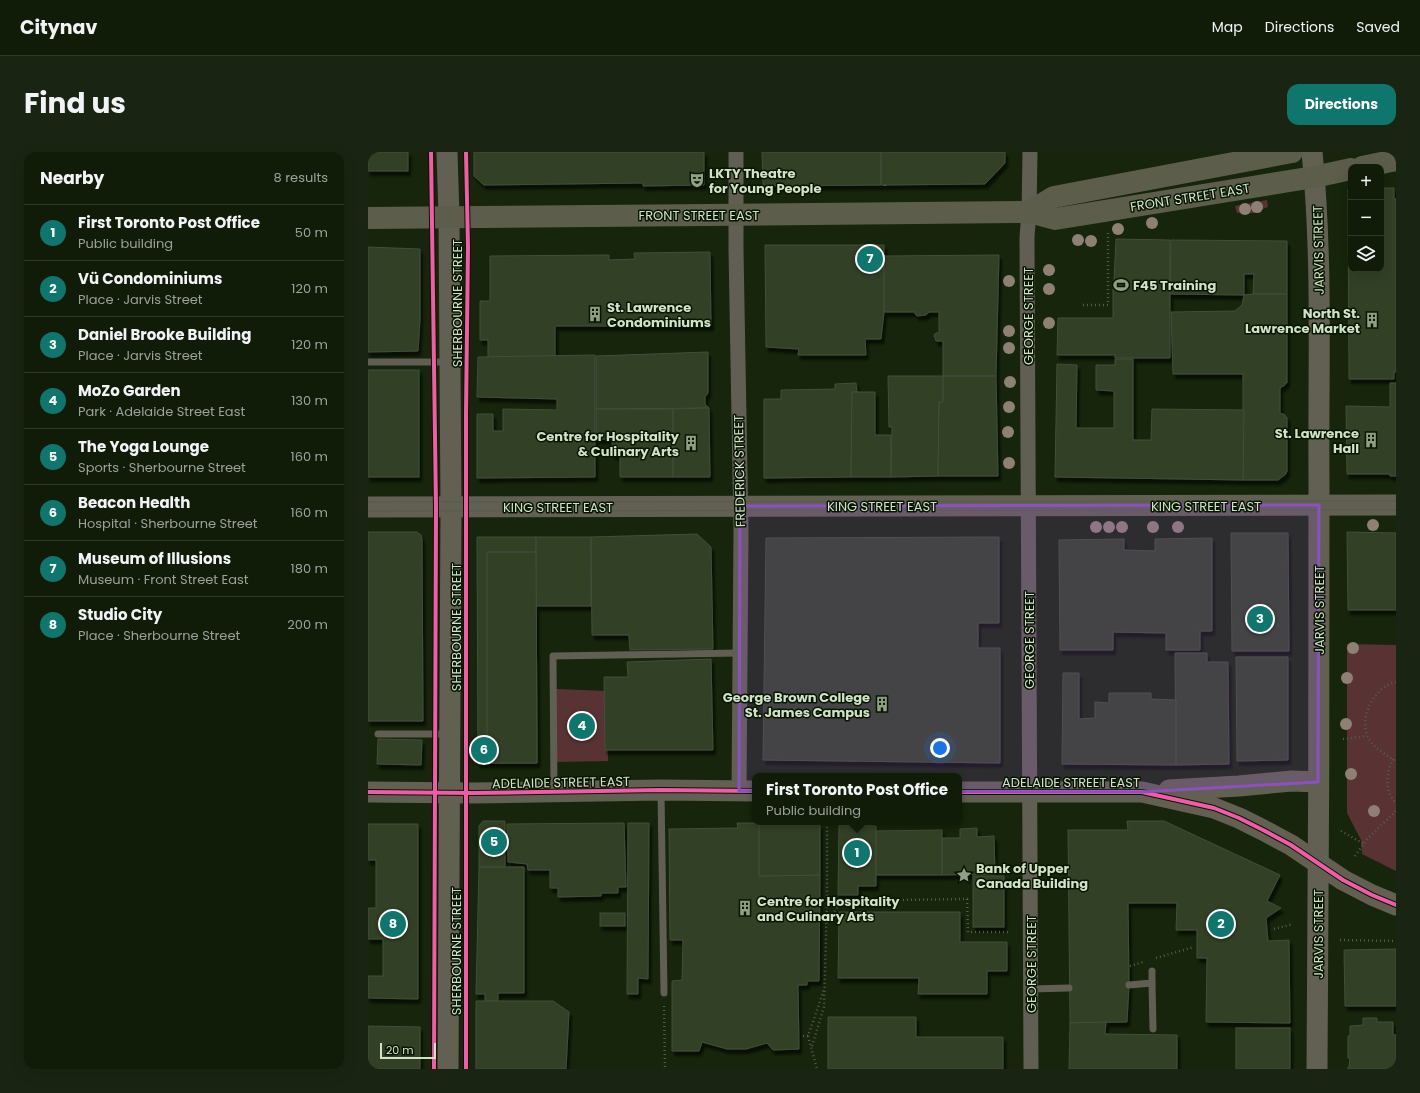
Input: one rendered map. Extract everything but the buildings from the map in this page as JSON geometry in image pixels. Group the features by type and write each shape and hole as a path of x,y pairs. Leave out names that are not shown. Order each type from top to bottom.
{"main road":[{"name":"SHERBOURNE STREET","path":"447,152 449,216 451,507 448,1069"},
{"name":"FRONT STREET EAST","path":"1029,212 1054,197 1292,152"},
{"name":"JARVIS STREET","path":"1312,152 1317,200 1318,266 1319,505 1317,1069"},
{"path":"1377,164 1396,160"},
{"name":"FRONT STREET EAST","path":"368,218 449,216 1029,212 1055,219 1314,177 1348,170"},
{"name":"KING STREET EAST","path":"368,507 1396,506"},
{"path":"1142,792 1292,781 1318,782"},
{"name":"ADELAIDE STREET EAST","path":"368,792 449,793 661,790 747,791"},
{"name":"ADELAIDE STREET EAST","path":"962,792 1142,792 1214,808 1239,818 1291,845 1343,880 1396,905"}],"street":[{"name":"FREDERICK STREET","path":"736,152 740,653 747,791"},
{"name":"GEORGE STREET","path":"1030,152 1027,237 1031,1069"}],"lane":[{"path":"368,362 449,362"},
{"path":"554,792 552,656 740,653"},
{"path":"378,734 449,734"},
{"path":"661,790 664,993"},
{"path":"1152,971 1153,1029"},
{"path":"1129,985 1152,983"},
{"path":"1031,989 1069,988"}],"path":[{"path":"1083,306 1108,305 1108,228"},
{"path":"1396,682 1391,683 1380,691 1370,703 1365,720 1367,736 1377,749 1394,760 1386,778 1392,799 1396,803"},
{"path":"1343,739 1367,736"},
{"path":"1355,856 1364,844 1396,811"},
{"path":"812,1046 824,1007 827,922 827,825"},
{"path":"1342,831 1364,844"},
{"path":"827,901 967,899 968,932 1008,932"},
{"path":"827,922 837,908 848,900"},
{"path":"1274,929 1293,924"},
{"path":"1340,940 1396,941"},
{"path":"1151,959 1194,948"},
{"path":"1130,966 1144,962"},
{"path":"817,1069 812,1046 808,1036 825,988"},
{"path":"664,993 665,1069"},
{"path":"802,1036 808,1036"}],"highlighted area":[{"path":"1319,505 1318,782 1142,792 739,791 740,506"}],"shaded area":[{"path":"1267,200 1268,207 1263,209 1260,213 1237,213 1235,206"},
{"path":"1347,644 1396,645 1396,871 1362,854 1361,840 1347,813"},
{"path":"556,689 607,691 608,761 556,762"}],"tram line":[{"path":"368,502 1396,501"},
{"path":"368,511 1396,510"}],"cycle path":[{"path":"431,152 436,507 434,1069"},
{"path":"466,152 468,247 466,414 466,1069"},
{"path":"368,792 473,793 661,790 752,791"},
{"path":"962,792 1142,792 1214,808 1263,830 1291,845 1343,880 1396,905"}],"place":[{"name":"LKTY Theatre for Young People","path":"697,180"},
{"name":"Museum of Illusions","path":"870,259"},
{"name":"F45 Training","path":"1121,285"},
{"name":"St. Lawrence Condominiums","path":"595,314"},
{"name":"North St. Lawrence Market","path":"1372,320"},
{"name":"St. Lawrence Hall","path":"1371,440"},
{"name":"Centre for Hospitality & Culinary Arts","path":"691,443"},
{"name":"Daniel Brooke Building","path":"1260,619"},
{"name":"George Brown College St. James Campus","path":"882,704"},
{"name":"MoZo Garden","path":"582,726"},
{"name":"Beacon Health","path":"484,750"},
{"name":"The Yoga Lounge","path":"494,842"},
{"name":"First Toronto Post Office","path":"857,853"},
{"name":"Bank of Upper Canada Building","path":"964,875"},
{"name":"Centre for Hospitality and Culinary Arts","path":"745,908"},
{"name":"Studio City","path":"393,924"},
{"name":"Vü Condominiums","path":"1221,924"}]}
